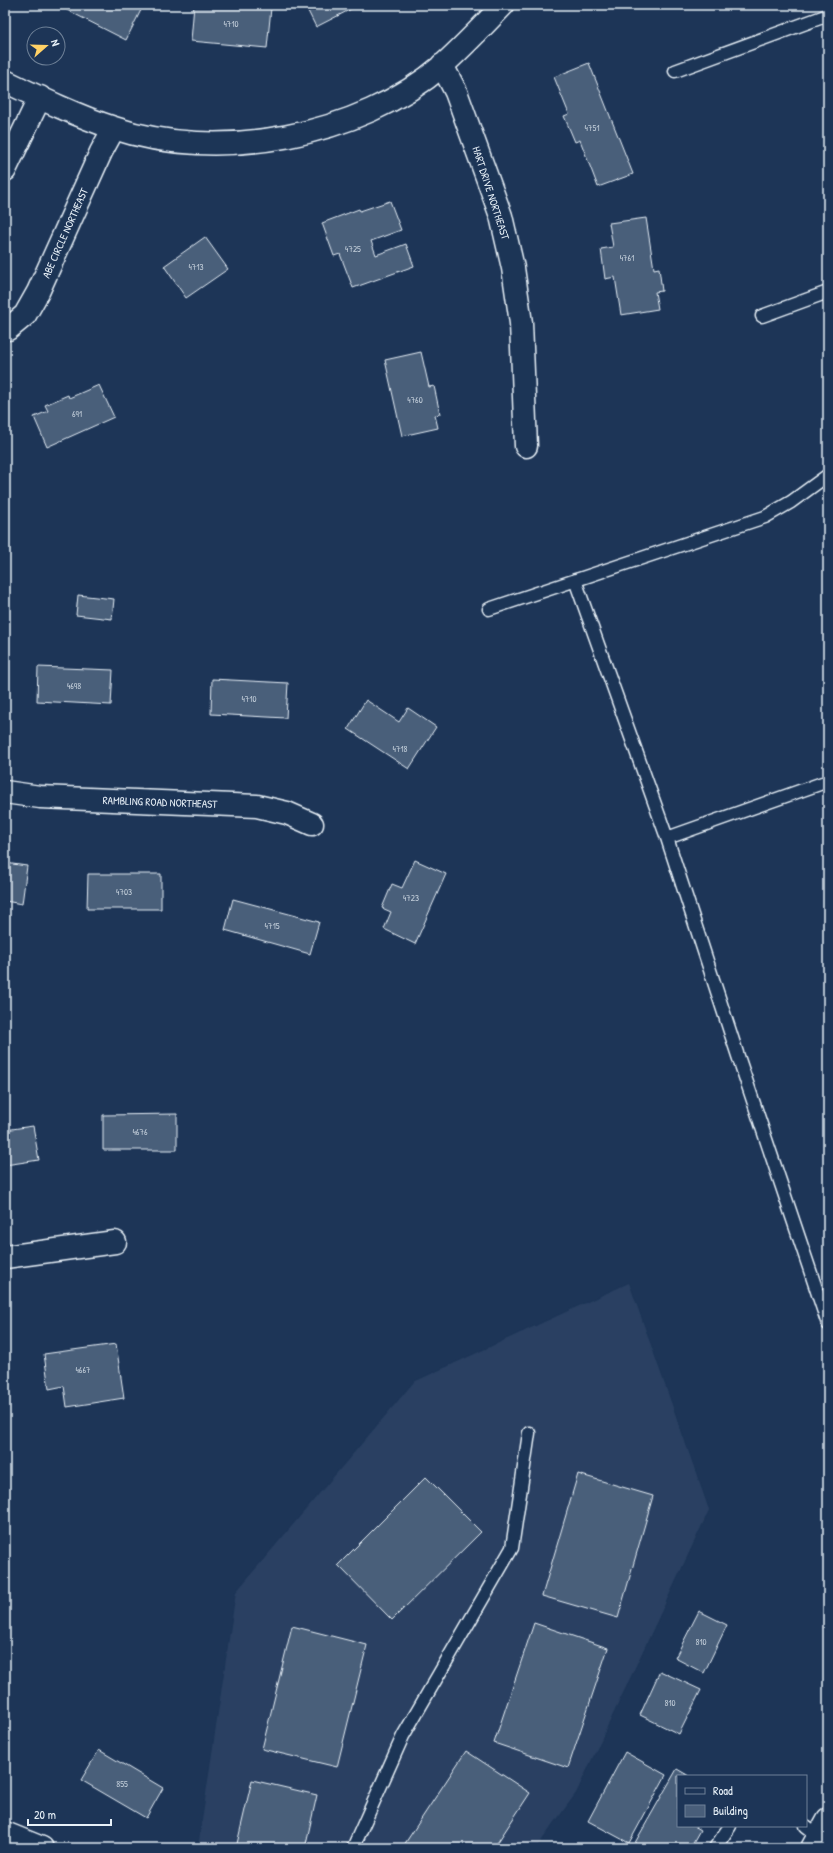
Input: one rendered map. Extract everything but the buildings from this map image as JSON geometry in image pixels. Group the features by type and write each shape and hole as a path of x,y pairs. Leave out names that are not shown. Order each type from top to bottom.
{"street":[{"path":"5,81 40,98 114,128 182,142 242,142 276,138 307,132 377,108 413,86 442,65 504,5"},
{"name":"HART DRIVE NORTHEAST","path":"442,65 456,92 498,209 513,268 521,323 526,446"},
{"path":"5,170 40,98"},
{"name":"ABE CIRCLE NORTHEAST","path":"5,329 8,329 25,314 38,292 101,152 114,128"},
{"name":"RAMBLING ROAD NORTHEAST","path":"5,792 40,797 257,806 287,813 312,824"},
{"path":"5,1257 115,1242"},
{"path":"5,1833 42,1848"}],"lane":[{"path":"675,71 828,15"},
{"path":"762,316 828,292"},
{"path":"489,609 765,517 791,502 828,475"},
{"path":"575,580 667,838 740,1064 824,1297 828,1324"},
{"path":"667,838 828,781"},
{"path":"353,1848 403,1736 512,1548 529,1433"},
{"path":"715,1848 729,1827"}],"shaded area":[{"path":"629,1283 709,1510 576,1793 536,1848 198,1848 236,1592 414,1382"}]}
